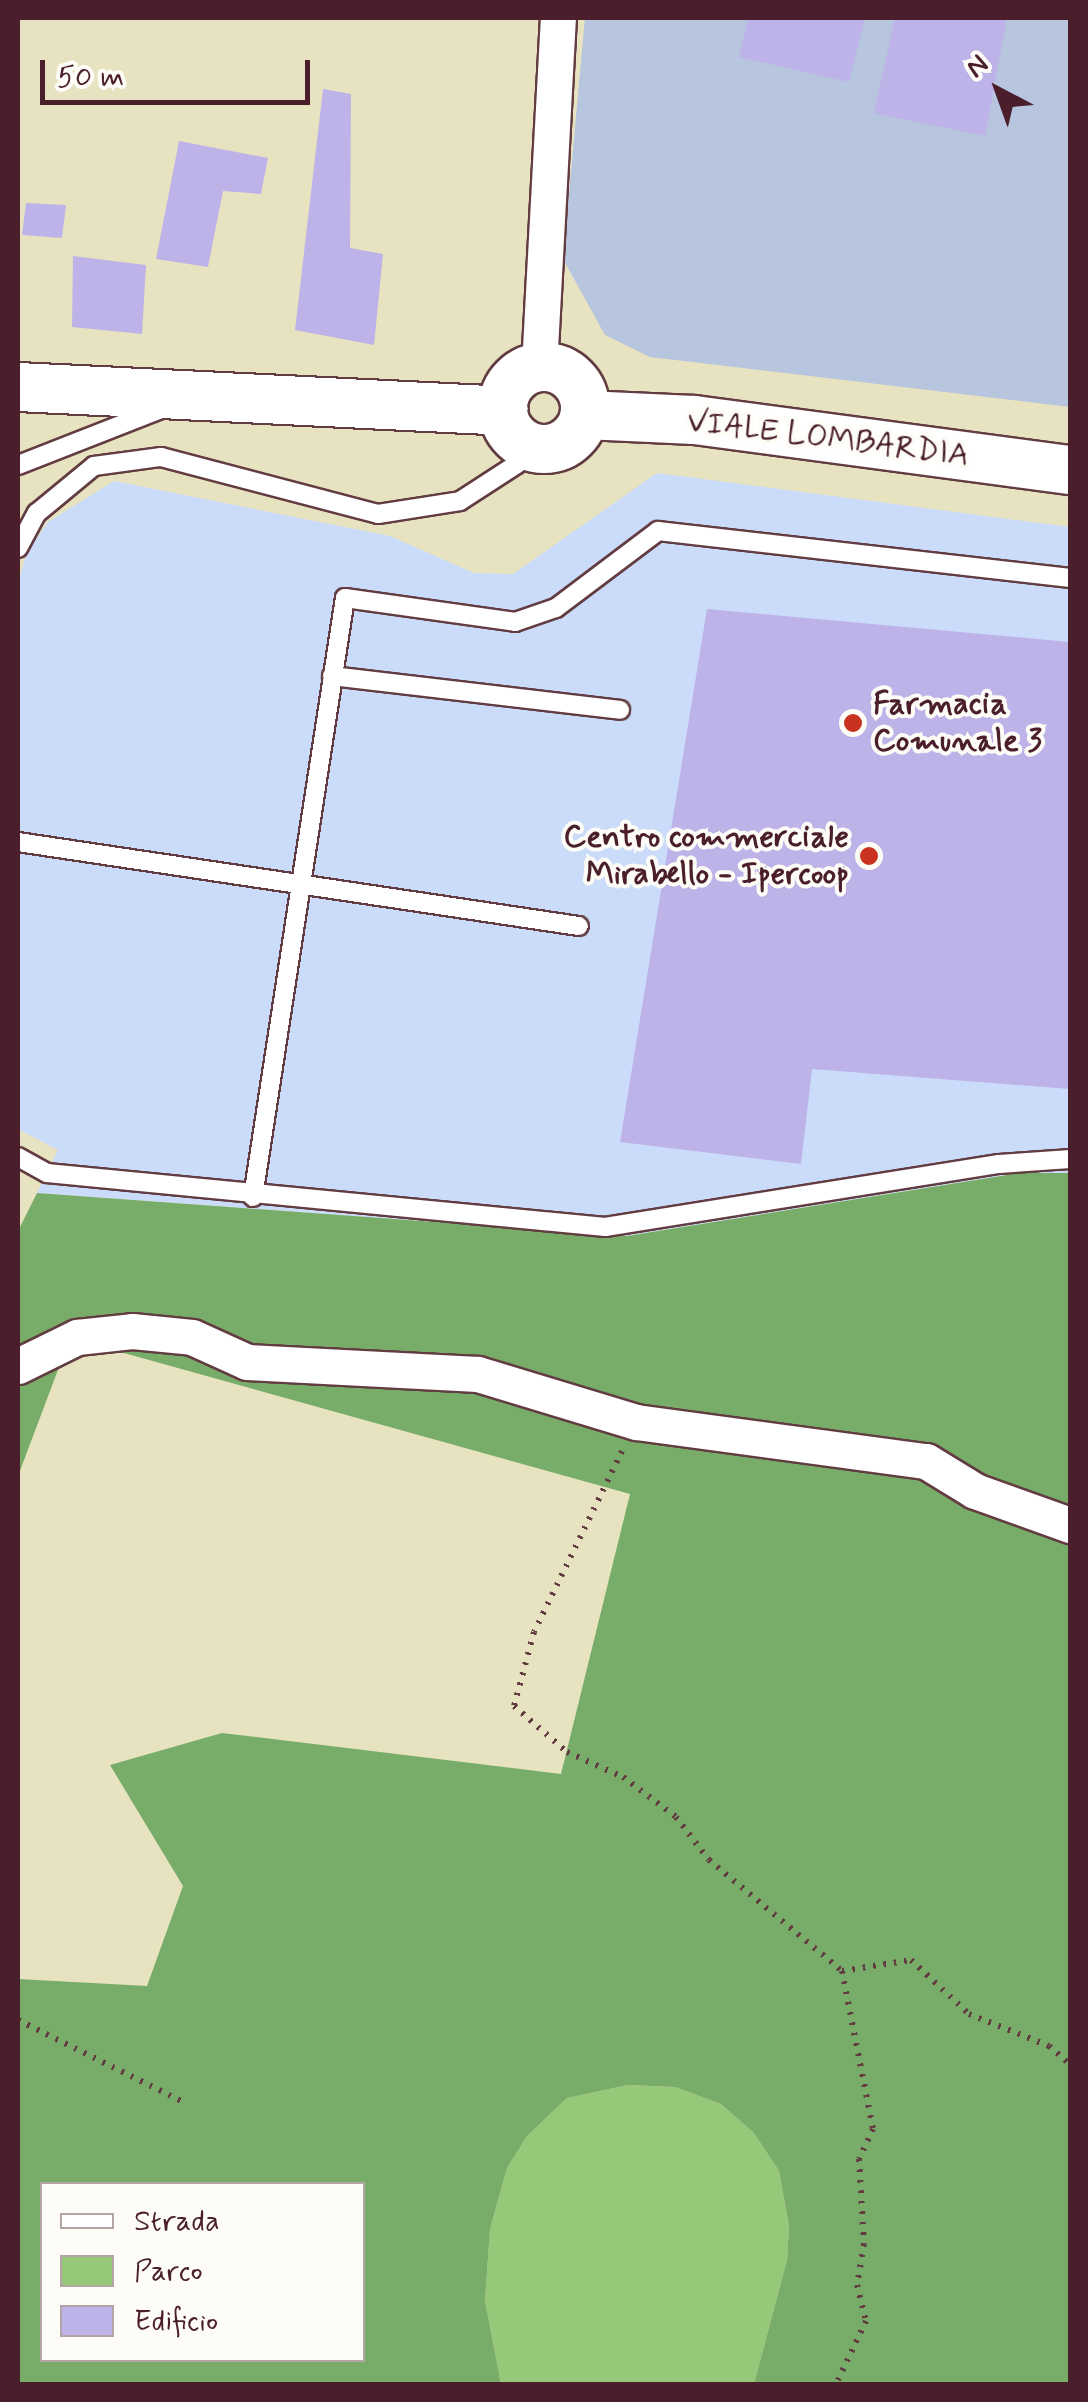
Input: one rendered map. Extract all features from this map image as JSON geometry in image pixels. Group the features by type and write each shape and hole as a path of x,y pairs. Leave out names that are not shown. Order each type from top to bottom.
{"main road":[{"path":"18,386 206,393 514,428 562,444 584,415 574,379 539,366 516,377 514,428"},
{"name":"VIALE LOMBARDIA","path":"584,415 694,420 1070,470"}],"street":[{"path":"539,366 558,18"},
{"path":"18,1366 77,1336 132,1331 192,1337 247,1362 478,1374 636,1422 926,1462 975,1491 1070,1526"}],"lane":[{"path":"18,465 206,393"},
{"path":"18,548 37,513 94,466 161,458 378,514 460,501 516,464 514,428"},
{"path":"253,1196 345,598 514,622 556,608 658,531 1070,578"},
{"path":"332,676 620,710"},
{"path":"18,842 578,926"},
{"path":"18,1157 48,1172 253,1196 605,1227 998,1164 1070,1159"}],"path":[{"path":"636,1422 534,1632 514,1706 566,1752 623,1777 676,1817 709,1860 842,1971 873,2130 858,2159 864,2244 857,2285 866,2321 836,2384"},
{"path":"842,1971 911,1960 969,2014 1049,2046 1070,2064"},
{"path":"18,2020 181,2100"}],"shaded area":[{"path":"585,18 1070,18 1070,407 650,357 605,335 563,259"},
{"path":"657,473 1070,527 1070,1173 1019,1173 627,1236 37,1193 58,1150 18,1129 18,583 27,552 48,522 114,481 390,536 474,573 513,574"}],"green space":[{"path":"1020,1173 1070,1173 1070,2384 754,2384 787,2260 789,2226 779,2171 754,2133 721,2104 675,2087 628,2085 567,2098 527,2136 507,2168 490,2229 485,2301 501,2384 18,2384 18,1979 147,1986 183,1886 110,1765 222,1733 561,1774 630,1494 70,1338 18,1476 18,1231 37,1193 627,1236"},
{"path":"628,2085 675,2087 721,2104 754,2133 779,2171 789,2226 787,2260 754,2384 501,2384 485,2301 490,2229 507,2168 527,2136 567,2098"}],"building":[{"path":"748,18 865,18 849,82 739,57"},
{"path":"895,18 1007,18 985,136 874,113"},
{"path":"323,89 351,94 350,248 383,254 374,345 295,330"},
{"path":"179,141 268,158 261,194 223,191 208,267 156,259"},
{"path":"26,203 66,205 62,238 22,235"},
{"path":"73,256 146,265 142,334 72,327"},
{"name":"Centro commerciale Mirabello - Ipercoop","path":"707,609 1070,642 1070,1089 812,1069 801,1164 620,1142"}],"place":[{"name":"Farmacia Comunale 3","path":"853,723"},
{"name":"Centro commerciale Mirabello - Ipercoop","path":"869,856"}]}
